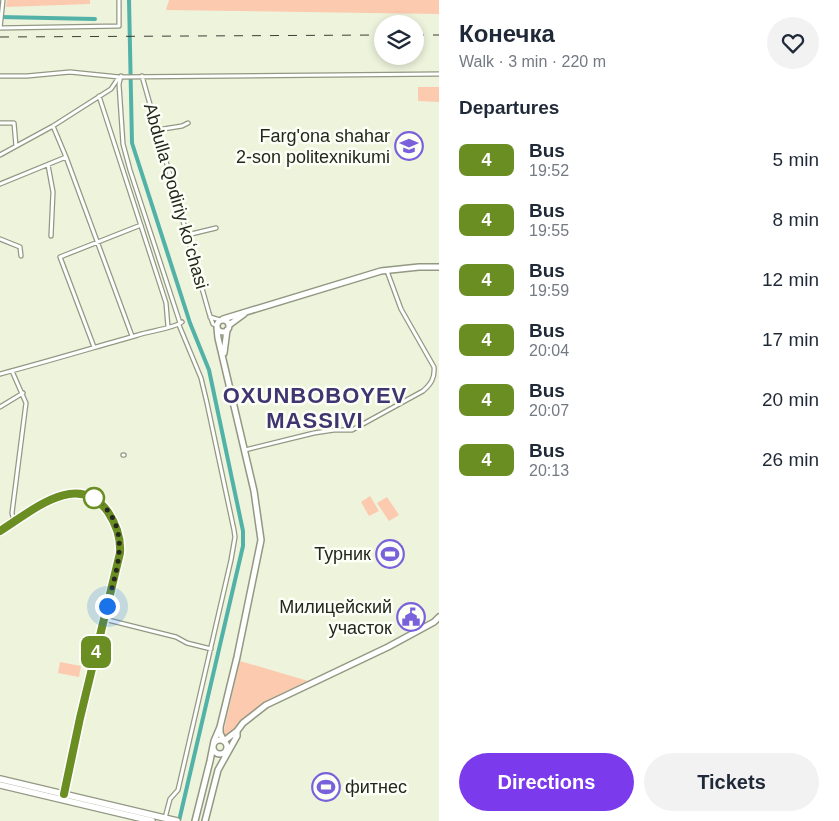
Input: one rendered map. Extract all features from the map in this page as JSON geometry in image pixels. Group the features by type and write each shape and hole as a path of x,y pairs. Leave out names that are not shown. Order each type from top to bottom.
{"main road":[{"path":"0,779 170,819"},
{"path":"0,785 152,821"}],"street":[{"path":"3,0 0,27 119,26 119,0"},
{"path":"0,76 27,76 70,72 122,76 439,74"},
{"path":"0,156 111,89 122,76"},
{"path":"122,76 119,84 123,144 200,378 207,403 234,537 231,560 178,790 170,799 170,819"},
{"name":"Abdulla Qodiriy koʻchasi","path":"142,76 210,317 217,327 258,510 261,540 237,657 195,821"},
{"path":"98,96 166,303 168,327"},
{"path":"0,122 14,123 16,146"},
{"path":"158,130 182,126 188,122"},
{"path":"52,126 66,157 132,336"},
{"path":"0,184 66,157"},
{"path":"48,165 53,192 51,236"},
{"path":"94,347 60,257 141,225"},
{"path":"187,234 216,228"},
{"path":"0,239 20,247 21,256"},
{"path":"247,312 222,332 217,327 222,320 247,312 387,271 419,267 439,267"},
{"path":"244,450 314,433 352,430 423,391 429,385 434,375 434,367 402,311 387,271"},
{"path":"210,317 227,321 228,327"},
{"path":"0,374 181,323"},
{"name":"Abdulla Qodiriy koʻchasi","path":"223,359 228,327"},
{"path":"12,371 26,403 12,513 14,522"},
{"path":"0,407 23,394"},
{"path":"0,531 46,501 68,495 86,494 102,505 112,518 121,547 64,794"},
{"path":"227,751 223,754 218,754 214,752 213,747 217,741 224,741 237,731 243,723 266,705 388,647 439,617"},
{"path":"104,620 176,637 187,643 211,649"},
{"name":"Abdulla Qodiriy koʻchasi","path":"220,727 220,733 224,741"},
{"path":"205,821 218,770 237,731"},
{"path":"224,741 227,744 227,751"}],"shaded area":[{"path":"7,0 90,0 90,4 6,7"},
{"path":"169,0 439,0 439,14 166,10"},
{"path":"418,87 439,87 439,102 418,101"},
{"path":"370,496 379,511 369,516 361,502"},
{"path":"387,497 399,515 389,521 377,503"},
{"path":"240,661 308,681 264,703 245,717 224,737 223,734"},
{"path":"60,662 81,666 79,677 58,673"}],"waterway":[{"path":"129,0 132,143 190,323 209,370 243,531 243,546 179,821"},
{"path":"0,17 95,19"}],"railway":[{"path":"0,37 374,35"},
{"path":"424,35 439,35"}],"bus line":[{"name":"4","path":"0,531 46,501 68,495 86,494 97,500 107,510 116,526 119,538 120,553 80,718 64,794"}],"place":[{"name":"Farg'ona shahar 2-son politexnikumi","path":"409,146"},
{"name":"Турник","path":"390,554"},
{"name":"Милицейский участок","path":"411,617"},
{"name":"фитнес","path":"326,787"}],"district":[{"name":"OXUNBOBOYEV MASSIVI","path":"315,408"}],"route":[{"path":"94,498 107,510 112,518 121,547 107,606"}]}
